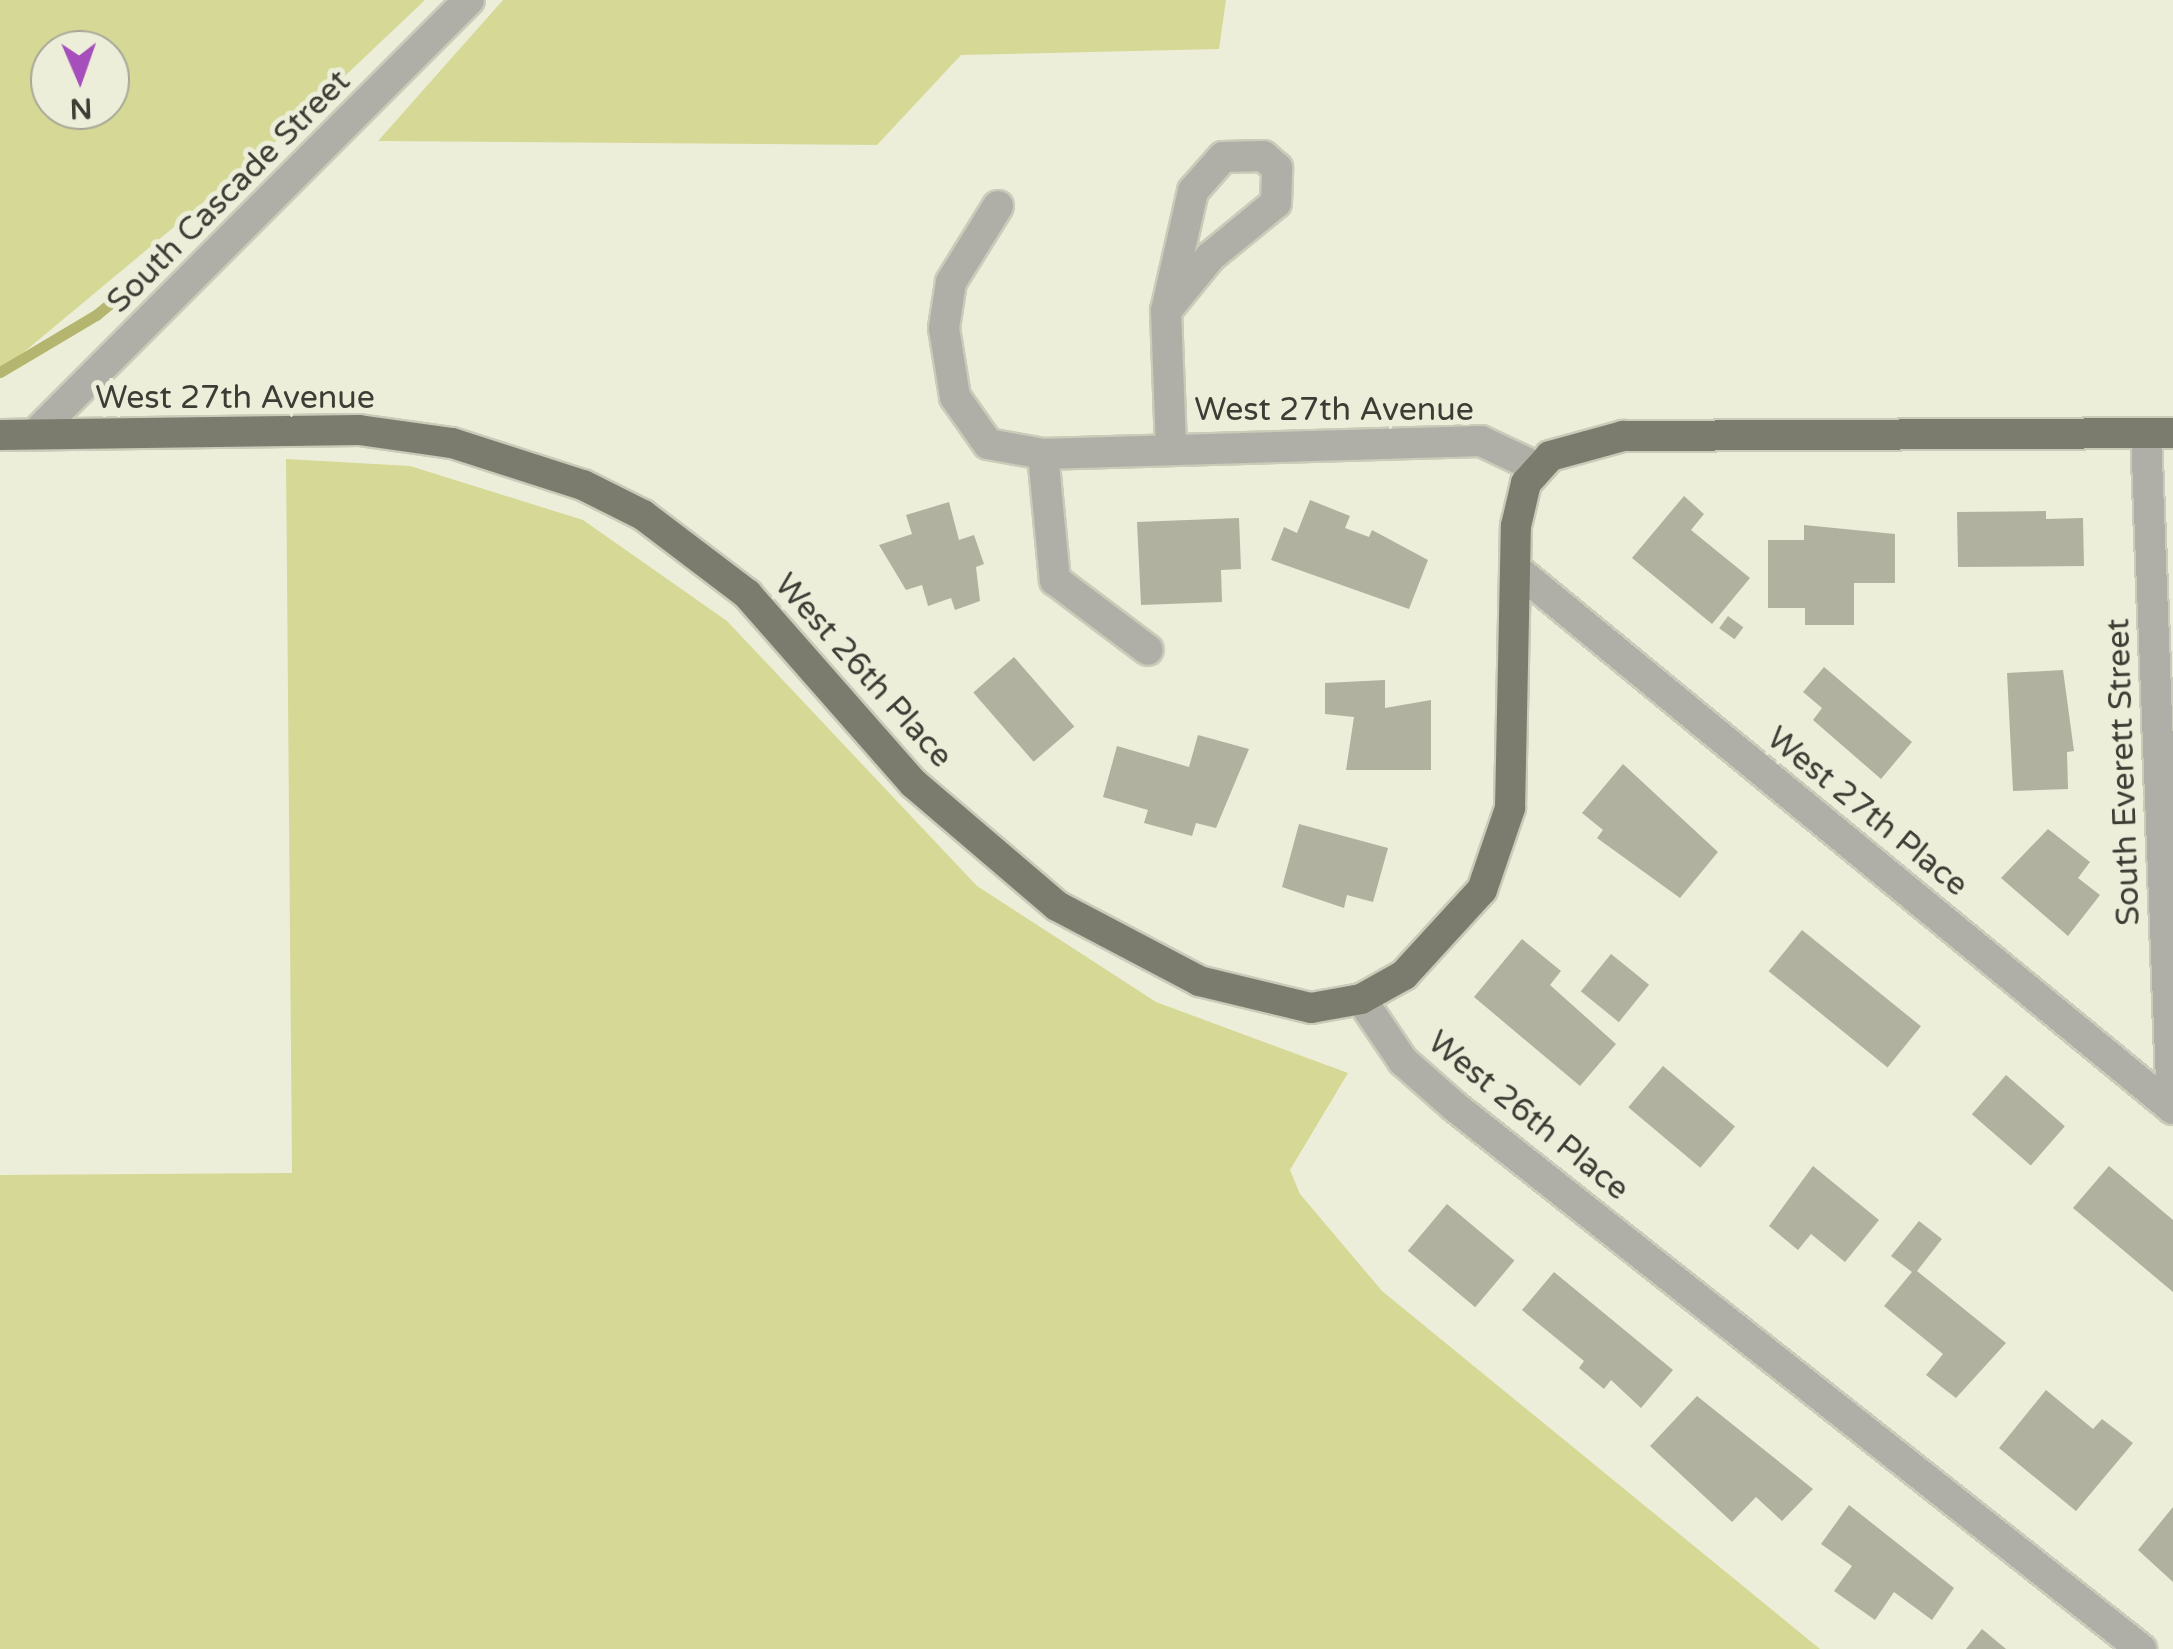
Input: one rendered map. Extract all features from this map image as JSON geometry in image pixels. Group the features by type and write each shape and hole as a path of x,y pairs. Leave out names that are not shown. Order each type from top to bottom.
{"main road":[{"name":"West 27th Avenue","path":"0,434 359,430 452,444 583,485"},
{"path":"1362,999 1435,950 1482,890 1502,843 1516,740 1520,504 1536,468 1573,444 1622,436 2160,433"},
{"name":"West 26th Place","path":"583,485 643,515 747,594 914,783 1057,906 1239,996 1310,1008 1362,999"}],"street":[{"name":"South Cascade Street","path":"37,432 470,0"},
{"path":"1166,311 1210,256 1276,204 1277,168 1263,156 1244,151 1204,171 1166,311 1170,447"},
{"name":"West 27th Avenue","path":"998,206 952,282 946,366 988,444 1043,454 1170,447 1481,441 1536,468"},
{"name":"South Everett Street","path":"2160,433 2173,1108"},
{"path":"1043,454 1055,580 1148,650"},
{"name":"West 27th Place","path":"1516,569 2173,1108"},
{"name":"West 26th Place","path":"1362,999 1403,1061 1454,1106 2142,1649"}],"green space":[{"path":"0,0 425,0 270,147 0,372"},
{"path":"503,0 1226,0 1219,49 961,55 877,145 378,141"},
{"path":"286,459 410,466 583,520 727,621 977,886 1156,1002 1348,1073 1290,1170 1300,1194 1382,1291 1820,1649 0,1649 0,1175 292,1173"}],"building":[{"path":"1684,496 1704,514 1691,530 1750,578 1712,624 1632,558"},
{"path":"1310,500 1350,516 1345,528 1369,537 1372,530 1428,560 1409,609 1271,560 1284,527 1297,533"},
{"path":"949,502 959,540 974,535 984,564 976,567 980,601 955,610 951,598 928,606 922,585 906,590 879,545 912,534 906,515"},
{"path":"2046,511 2046,519 2083,518 2084,566 1958,567 1957,512"},
{"path":"1239,518 1241,569 1221,570 1222,602 1141,605 1137,522"},
{"path":"1804,525 1895,534 1895,583 1854,583 1854,625 1805,625 1805,608 1768,608 1768,540 1804,540"},
{"path":"1728,616 1743,627 1735,639 1719,628"},
{"path":"1014,657 1074,726 1034,762 973,692"},
{"path":"1824,667 1912,742 1881,779 1813,720 1822,708 1803,692"},
{"path":"2063,670 2074,751 2067,752 2068,789 2013,791 2007,673"},
{"path":"1385,680 1385,708 1431,700 1431,770 1346,770 1354,717 1325,714 1325,683"},
{"path":"1198,735 1249,749 1216,828 1196,823 1192,836 1144,823 1148,810 1103,797 1117,746 1189,767"},
{"path":"1623,764 1718,852 1680,898 1597,838 1603,830 1582,813"},
{"path":"1299,824 1388,848 1373,902 1347,895 1344,908 1282,887"},
{"path":"2048,829 2090,862 2078,878 2100,895 2068,936 2001,878"},
{"path":"1802,930 1921,1026 1888,1067 1769,971"},
{"path":"1522,939 1561,971 1550,985 1616,1044 1580,1086 1474,997"},
{"path":"1611,954 1649,985 1619,1022 1581,991"},
{"path":"1663,1066 1735,1126 1700,1168 1628,1107"},
{"path":"2006,1075 2065,1126 2031,1165 1972,1114"},
{"path":"1813,1166 1879,1220 1845,1262 1811,1234 1798,1250 1769,1226"},
{"path":"2109,1166 2173,1220 2173,1292 2073,1208"},
{"path":"1447,1204 1514,1261 1475,1307 1408,1251"},
{"path":"1919,1221 1942,1239 1917,1271 2006,1343 1956,1398 1926,1375 1943,1354 1884,1306 1912,1272 1891,1256"},
{"path":"1554,1272 1673,1370 1641,1408 1611,1380 1604,1389 1579,1368 1584,1361 1522,1310"},
{"path":"2046,1390 2093,1429 2102,1419 2133,1443 2076,1511 1999,1448"},
{"path":"1697,1396 1813,1489 1782,1521 1756,1497 1732,1522 1650,1446"},
{"path":"1849,1505 1954,1588 1932,1620 1894,1592 1875,1620 1834,1591 1852,1566 1821,1544"},
{"path":"2173,1507 2173,1582 2138,1550"},
{"path":"1982,1629 2006,1649 1966,1649"}],"waterway":[{"path":"0,372 96,315 167,257"}]}
